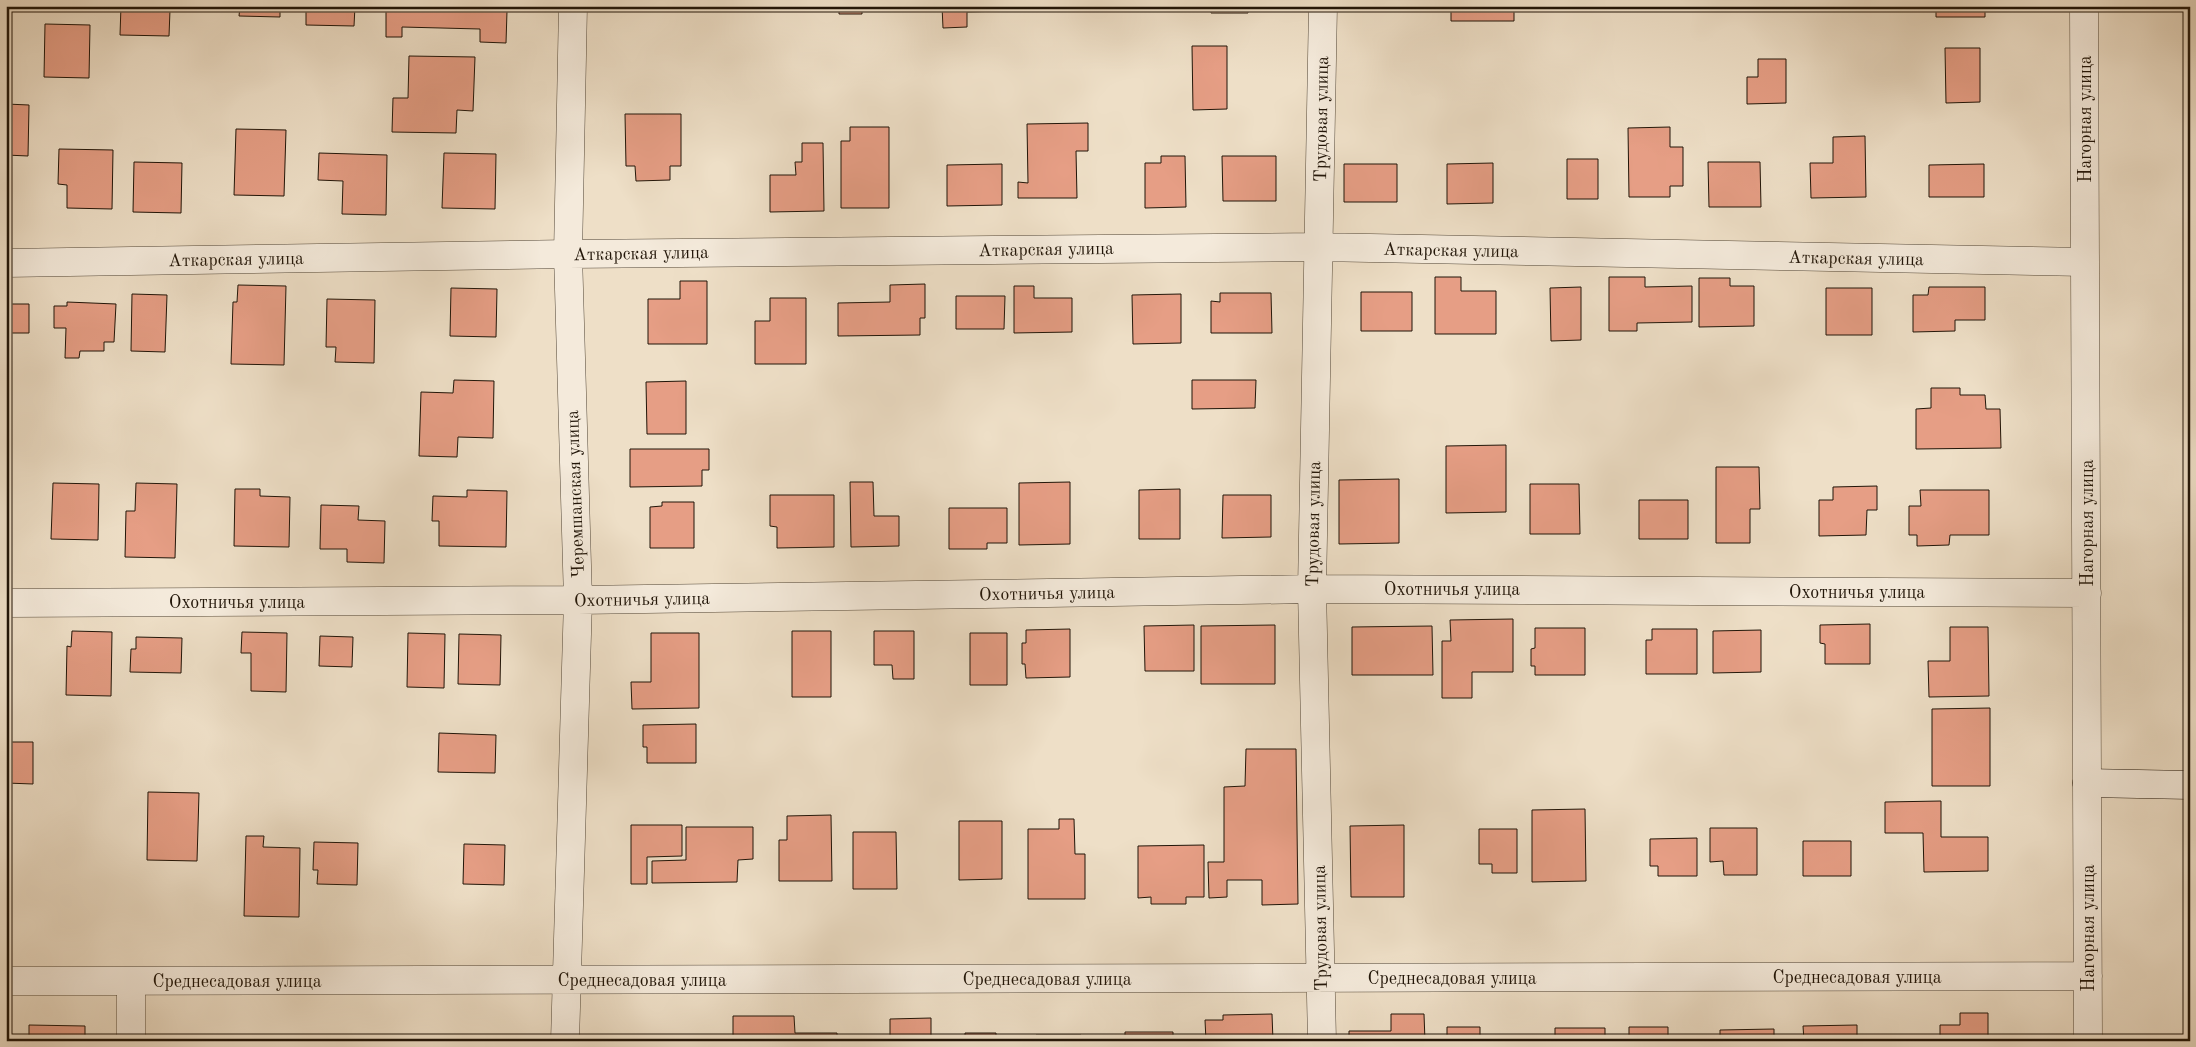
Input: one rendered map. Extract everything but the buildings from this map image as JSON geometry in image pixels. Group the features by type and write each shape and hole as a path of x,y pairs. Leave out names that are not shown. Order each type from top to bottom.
{"street":[{"name":"Черемшанская улица","path":"565,1041 578,600 568,254 573,6"},
{"name":"Трудовая улица","path":"1322,6 1312,589 1322,1041"},
{"name":"Нагорная улица","path":"2084,6 2088,1041"},
{"name":"Аткарская улица","path":"6,263 568,254 1318,247 2085,262"},
{"name":"Охотничья улица","path":"6,603 578,600 1312,589 2087,593"},
{"path":"2088,783 2190,785"},
{"name":"Среднесадовая улица","path":"6,981 2088,976"},
{"path":"131,981 131,1041"}]}
